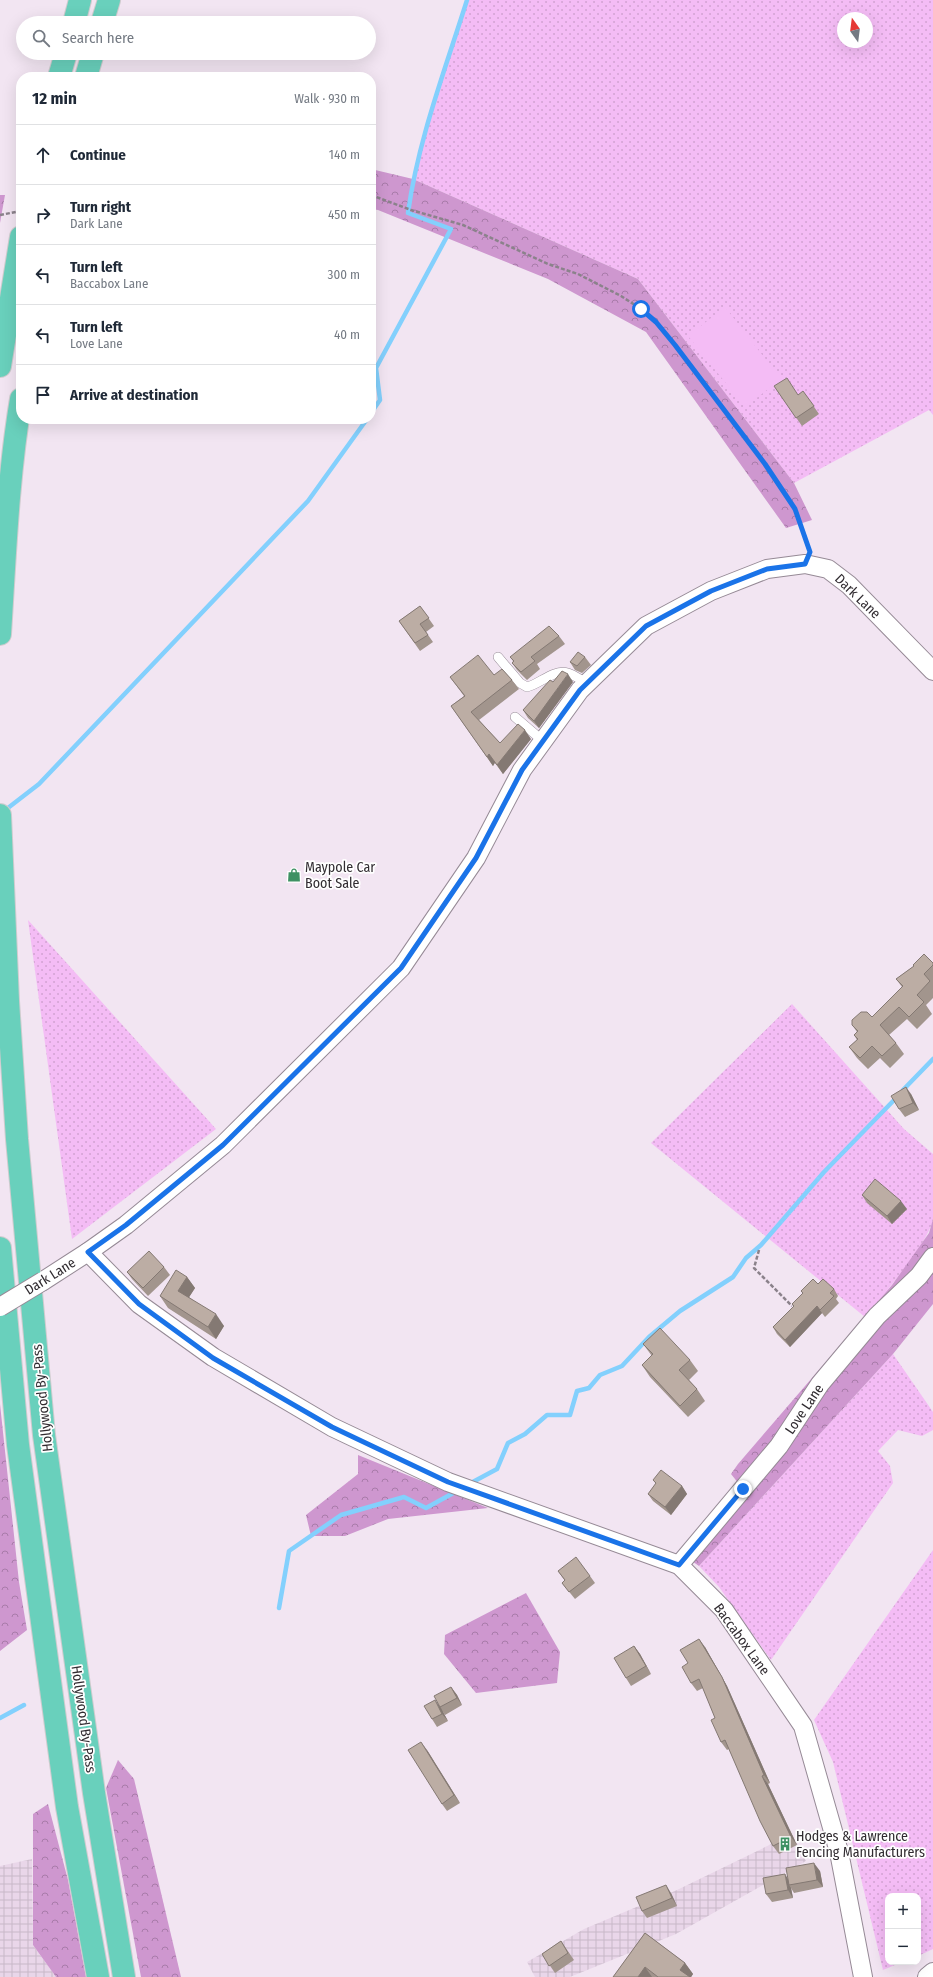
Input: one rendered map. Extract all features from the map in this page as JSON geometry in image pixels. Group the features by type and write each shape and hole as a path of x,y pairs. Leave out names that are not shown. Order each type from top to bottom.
{"highway":[{"path":"76,16 80,0"},
{"path":"104,16 108,0"},
{"path":"60,72 64,60"},
{"path":"87,72 91,60"},
{"path":"0,366 16,268"},
{"path":"0,634 6,532 17,424"},
{"name":"Hollywood By-Pass","path":"0,815 8,1002 16,1139 44,1435 94,1793 124,1977"},
{"name":"Hollywood By-Pass","path":"0,1248 19,1453 67,1807 98,1977"}],"street":[{"name":"Dark Lane","path":"0,1307 88,1252 126,1225 223,1145 401,968 476,858 522,770 587,683 646,626 711,591 767,569 805,564 828,568 849,585 933,671"},
{"name":"Baccabox Lane","path":"88,1252 139,1304 213,1358 332,1427 448,1482 679,1565 724,1610 803,1726 839,1852 863,1977"},
{"name":"Love Lane","path":"679,1565 779,1446 820,1384 876,1316 919,1276 933,1257"},
{"path":"927,1977 933,1972"}],"lane":[{"path":"498,657 520,683 527,686 535,685 550,676 561,672 569,673 587,683"},
{"path":"515,717 543,741"}],"path":[{"path":"376,197 411,210 463,225 548,264 578,274 621,296 656,322 765,464 795,509 810,552 805,564"},
{"path":"0,215 16,212"},
{"path":"759,1250 754,1268 792,1306"}],"shaded area":[{"path":"467,0 933,0 933,415 929,410 794,483 638,279 413,179 433,106"},
{"path":"725,307 781,379 745,407 688,336"},
{"path":"28,920 216,1129 72,1239"},
{"path":"792,1004 904,1129 933,1154 933,1219 930,1229 904,1269 865,1317 651,1143"},
{"path":"893,1354 933,1412 933,1430 922,1436 898,1430 878,1451 890,1466 893,1483 771,1660 719,1587 699,1566"},
{"path":"933,1550 933,1949 921,1955 921,1893 885,1893 885,1965 895,1965 883,1970 833,1762 814,1720"},
{"path":"792,1834 806,1861 676,1934 570,1977 535,1977 527,1962 584,1929 677,1890"},
{"path":"32,1859 33,1945 56,1977 0,1977 0,1866"}],"green space":[{"path":"376,170 413,179 638,279 794,483 812,520 786,528 646,332 548,279 376,210"},
{"path":"0,195 5,195 0,223"},
{"path":"933,1219 933,1304 893,1354 699,1566 686,1557 743,1489 731,1474 738,1464 892,1285 929,1233"},
{"path":"0,1404 19,1582 27,1630 0,1651"},
{"path":"358,1455 488,1508 388,1519 345,1536 311,1536 306,1515 358,1474"},
{"path":"526,1593 560,1652 557,1683 476,1693 444,1654 445,1635"},
{"path":"118,1760 134,1779 181,1977 141,1977 106,1788"},
{"path":"48,1804 68,1880 86,1977 56,1977 33,1945 33,1814"}],"building":[{"path":"787,378 798,395 803,391 814,406 796,418 774,386"},
{"path":"420,606 429,618 420,624 428,635 415,643 399,621"},
{"path":"549,626 559,636 531,657 535,661 521,672 512,663 514,661 510,657"},
{"path":"578,652 585,657 577,666 570,662"},
{"path":"478,655 494,675 502,669 512,680 471,712 500,743 518,724 525,730 497,765 489,754 487,757 451,706 465,696 450,677"},
{"path":"562,671 568,674 534,721 523,710 550,680 553,682"},
{"path":"924,954 933,963 933,965 924,974 930,981 917,995 924,1002 909,1017 899,1007 880,1025 896,1043 882,1056 872,1046 860,1058 849,1047 858,1039 854,1035 858,1031 852,1025 852,1020 861,1012 867,1012 872,1017 903,986 896,979 914,966 913,965"},
{"path":"906,1087 913,1103 899,1109 891,1096"},
{"path":"875,1179 901,1201 887,1216 862,1195"},
{"path":"149,1251 164,1267 143,1288 127,1272"},
{"path":"176,1270 187,1277 178,1291 216,1314 208,1327 160,1296"},
{"path":"813,1279 818,1284 823,1279 834,1289 830,1293 834,1296 820,1310 817,1306 785,1340 773,1327 794,1306 792,1304 803,1293 801,1291"},
{"path":"660,1328 690,1360 679,1370 697,1389 680,1406 642,1365 653,1354 643,1344"},
{"path":"661,1470 682,1486 665,1507 648,1494 656,1483 653,1480"},
{"path":"576,1557 590,1576 569,1592 562,1583 565,1580 558,1571"},
{"path":"699,1639 722,1677 764,1775 762,1776 791,1837 773,1846 760,1821 725,1740 721,1742 711,1720 715,1718 699,1679 691,1683 682,1667 688,1663 680,1650"},
{"path":"634,1646 646,1666 626,1678 614,1658"},
{"path":"451,1687 457,1698 440,1707 434,1696"},
{"path":"435,1700 442,1714 432,1719 424,1706"},
{"path":"421,1742 454,1795 442,1804 408,1750"},
{"path":"814,1863 817,1880 789,1885 786,1868"},
{"path":"785,1874 788,1890 766,1894 763,1878"},
{"path":"666,1885 672,1898 642,1911 636,1897"},
{"path":"645,1933 685,1963 680,1970 690,1977 658,1977 645,1967 638,1977 613,1977"},
{"path":"561,1941 568,1953 549,1966 542,1954"}],"waterway":[{"path":"376,368 451,229 408,213 418,159 425,132 467,0"},
{"path":"376,368 380,400 376,406"},
{"path":"4,811 39,784 308,501 363,424"},
{"path":"903,1090 933,1059"},
{"path":"469,1484 497,1469 508,1443 525,1434 547,1415 570,1415 577,1391 589,1388 600,1375 622,1366 649,1337 680,1311 733,1277 746,1258 761,1245 824,1172 898,1096"},
{"path":"279,1608 289,1551 341,1515 404,1497 426,1508 457,1491"},
{"path":"0,1718 24,1705"}],"place":[{"name":"Maypole Car Boot Sale","path":"294,875"},
{"name":"Hodges & Lawrence Fencing Manufacturers","path":"785,1844"}],"route":[{"path":"641,309 656,322 675,345 765,464 795,509 810,552 805,564 767,569 711,591 646,626 580,690 522,770 476,858 401,968 223,1145 126,1225 88,1252 139,1304 213,1358 332,1427 448,1482 679,1565 743,1489"}]}
